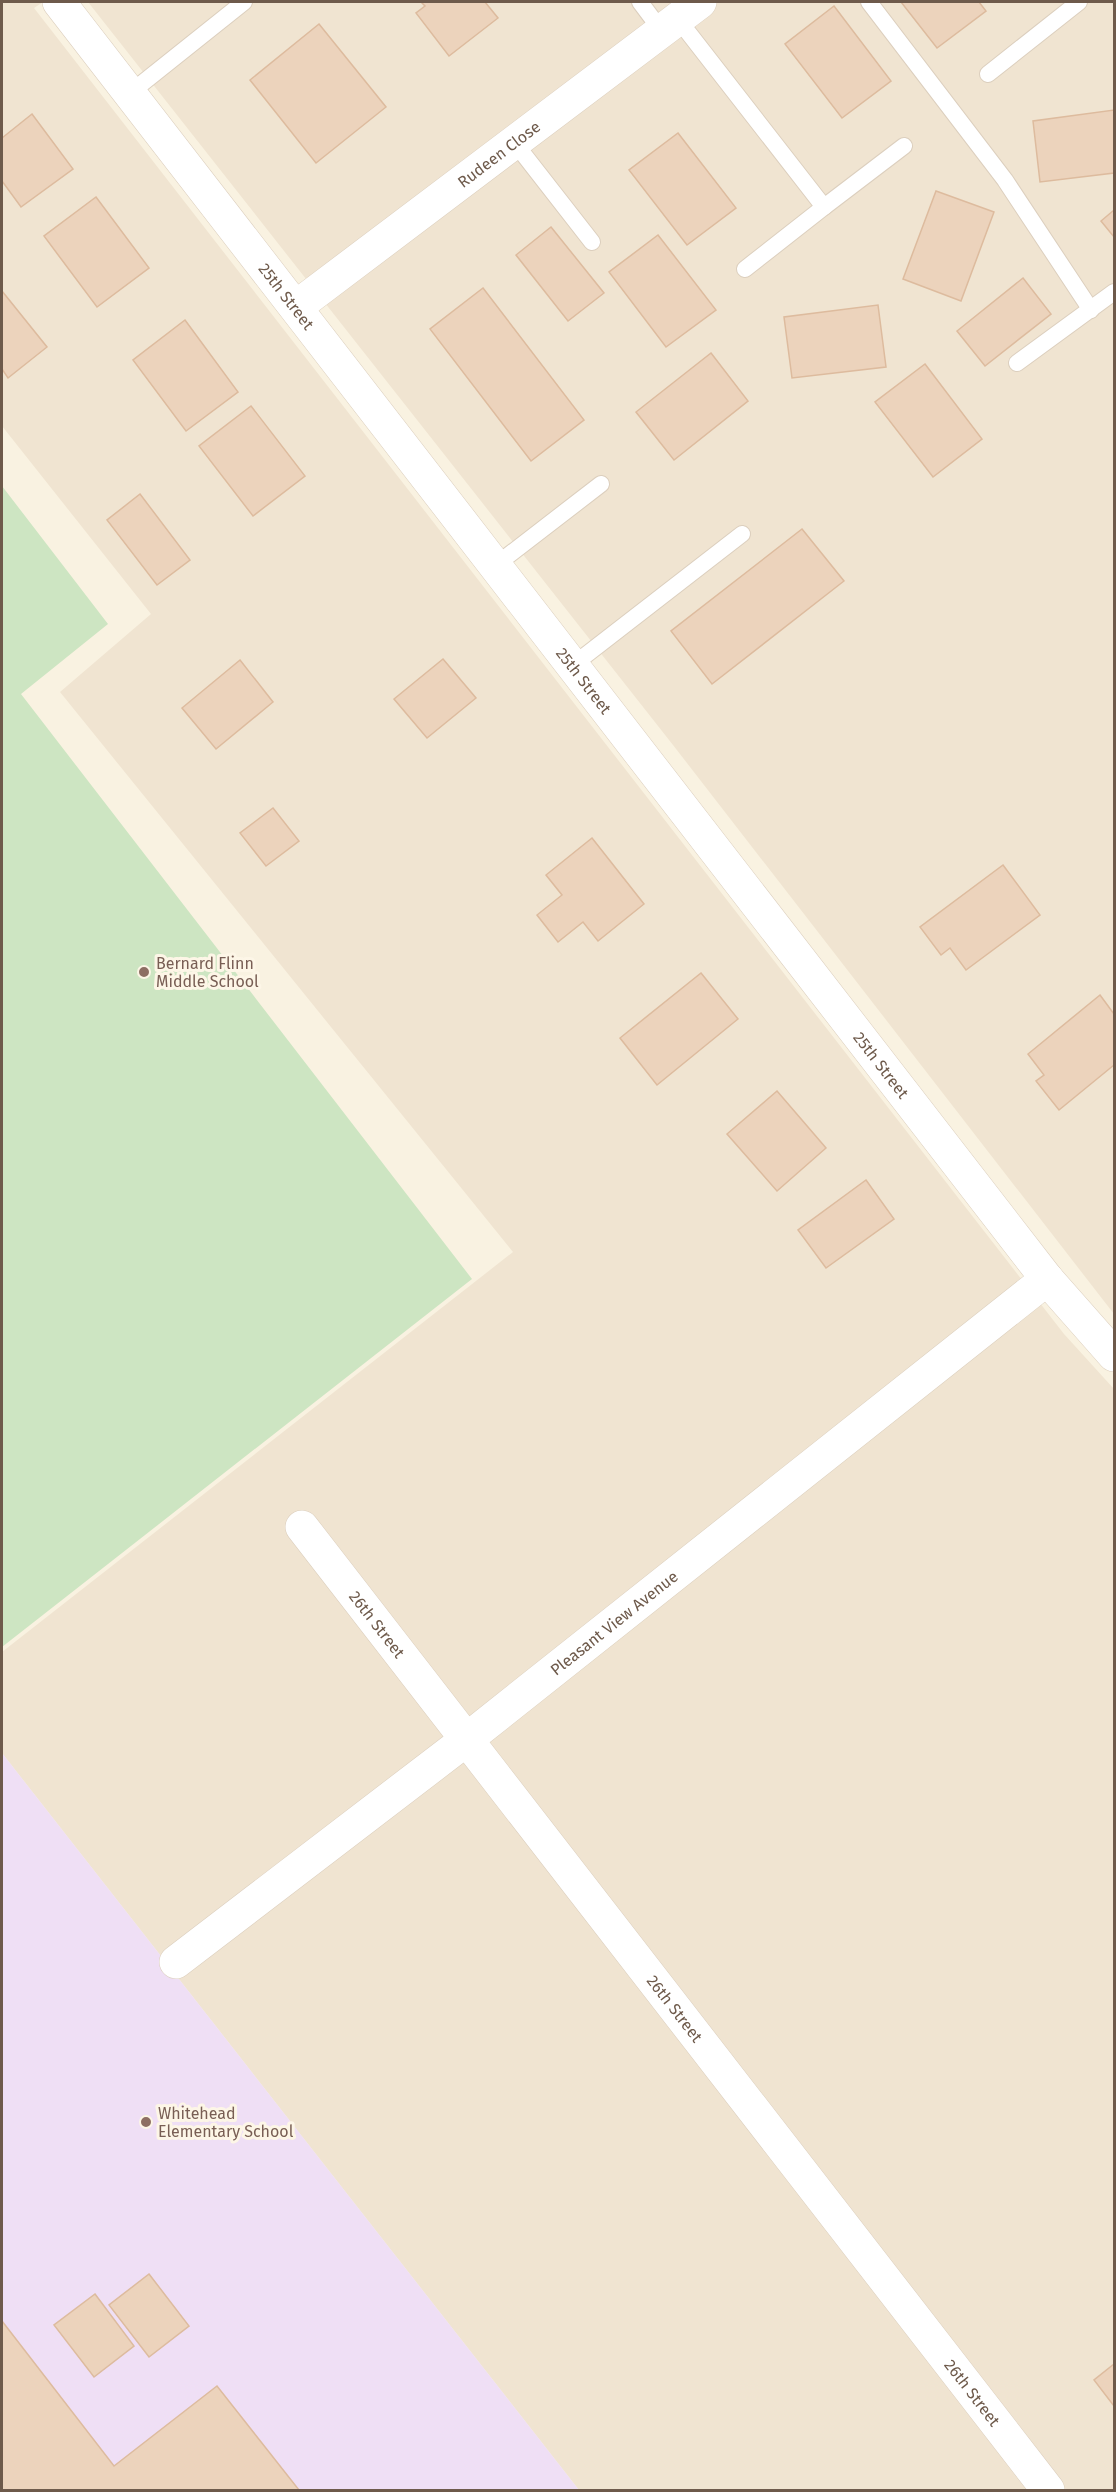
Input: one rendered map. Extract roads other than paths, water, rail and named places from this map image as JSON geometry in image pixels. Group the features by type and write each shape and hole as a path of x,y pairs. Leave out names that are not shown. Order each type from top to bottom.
{"street":[{"name":"25th Street","path":"59,2 1047,1279 1114,1355"},
{"name":"Rudeen Close","path":"296,307 679,17"},
{"name":"Pleasant View Avenue","path":"176,1962 466,1740 1047,1279"},
{"name":"26th Street","path":"302,1527 1048,2490"}],"lane":[{"path":"130,93 244,2"},
{"path":"640,2 679,17 824,207"},
{"path":"869,2 1005,180 1091,310"},
{"path":"988,74 1077,2"},
{"path":"514,142 592,242"},
{"path":"745,269 904,146"},
{"path":"1017,363 1114,292"},
{"path":"496,565 600,484"},
{"path":"573,665 742,534"}],"place":[{"name":"Bernard Flinn Middle School","path":"144,972"},
{"name":"Whitehead Elementary School","path":"146,2122"}]}
